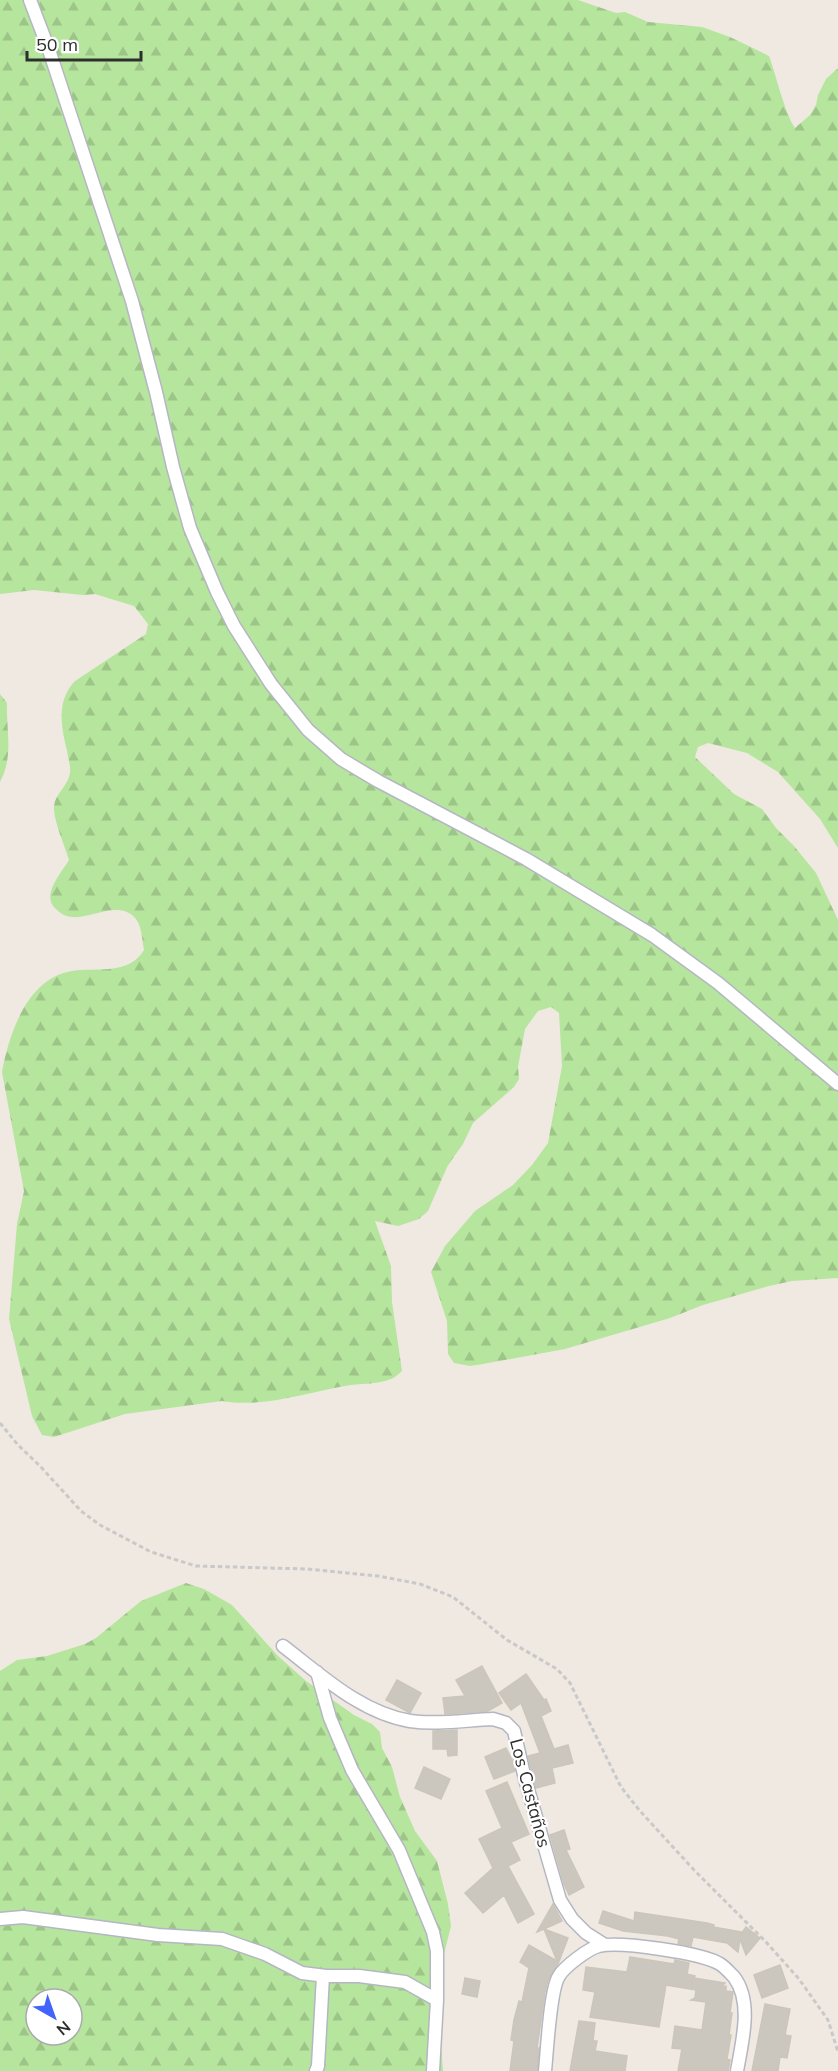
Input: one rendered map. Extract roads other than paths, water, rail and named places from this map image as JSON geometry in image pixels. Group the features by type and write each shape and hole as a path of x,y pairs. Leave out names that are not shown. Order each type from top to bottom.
{"street":[{"path":"30,0 49,50 132,301 156,392 172,467 190,528 230,618 271,684 308,730 341,759 526,859 652,935 718,983 838,1084"},
{"name":"Los Castaños","path":"283,1646 352,1699 387,1714 409,1721 493,1719 506,1723 514,1731 525,1779 560,1900 572,1919 601,1946"},
{"path":"317,1672 330,1718 352,1770 399,1850 433,1932 437,1951 433,2071"},
{"path":"0,1919 32,1918 158,1935 222,1940 265,1954 302,1973 323,1976 359,1976 405,1982 437,2000"},
{"path":"545,2071 553,1996 559,1976 577,1959 601,1946 612,1944 703,1957 722,1965 734,1977 740,1989 744,2007 743,2033 737,2071"},
{"path":"316,2071 323,1976"}]}
